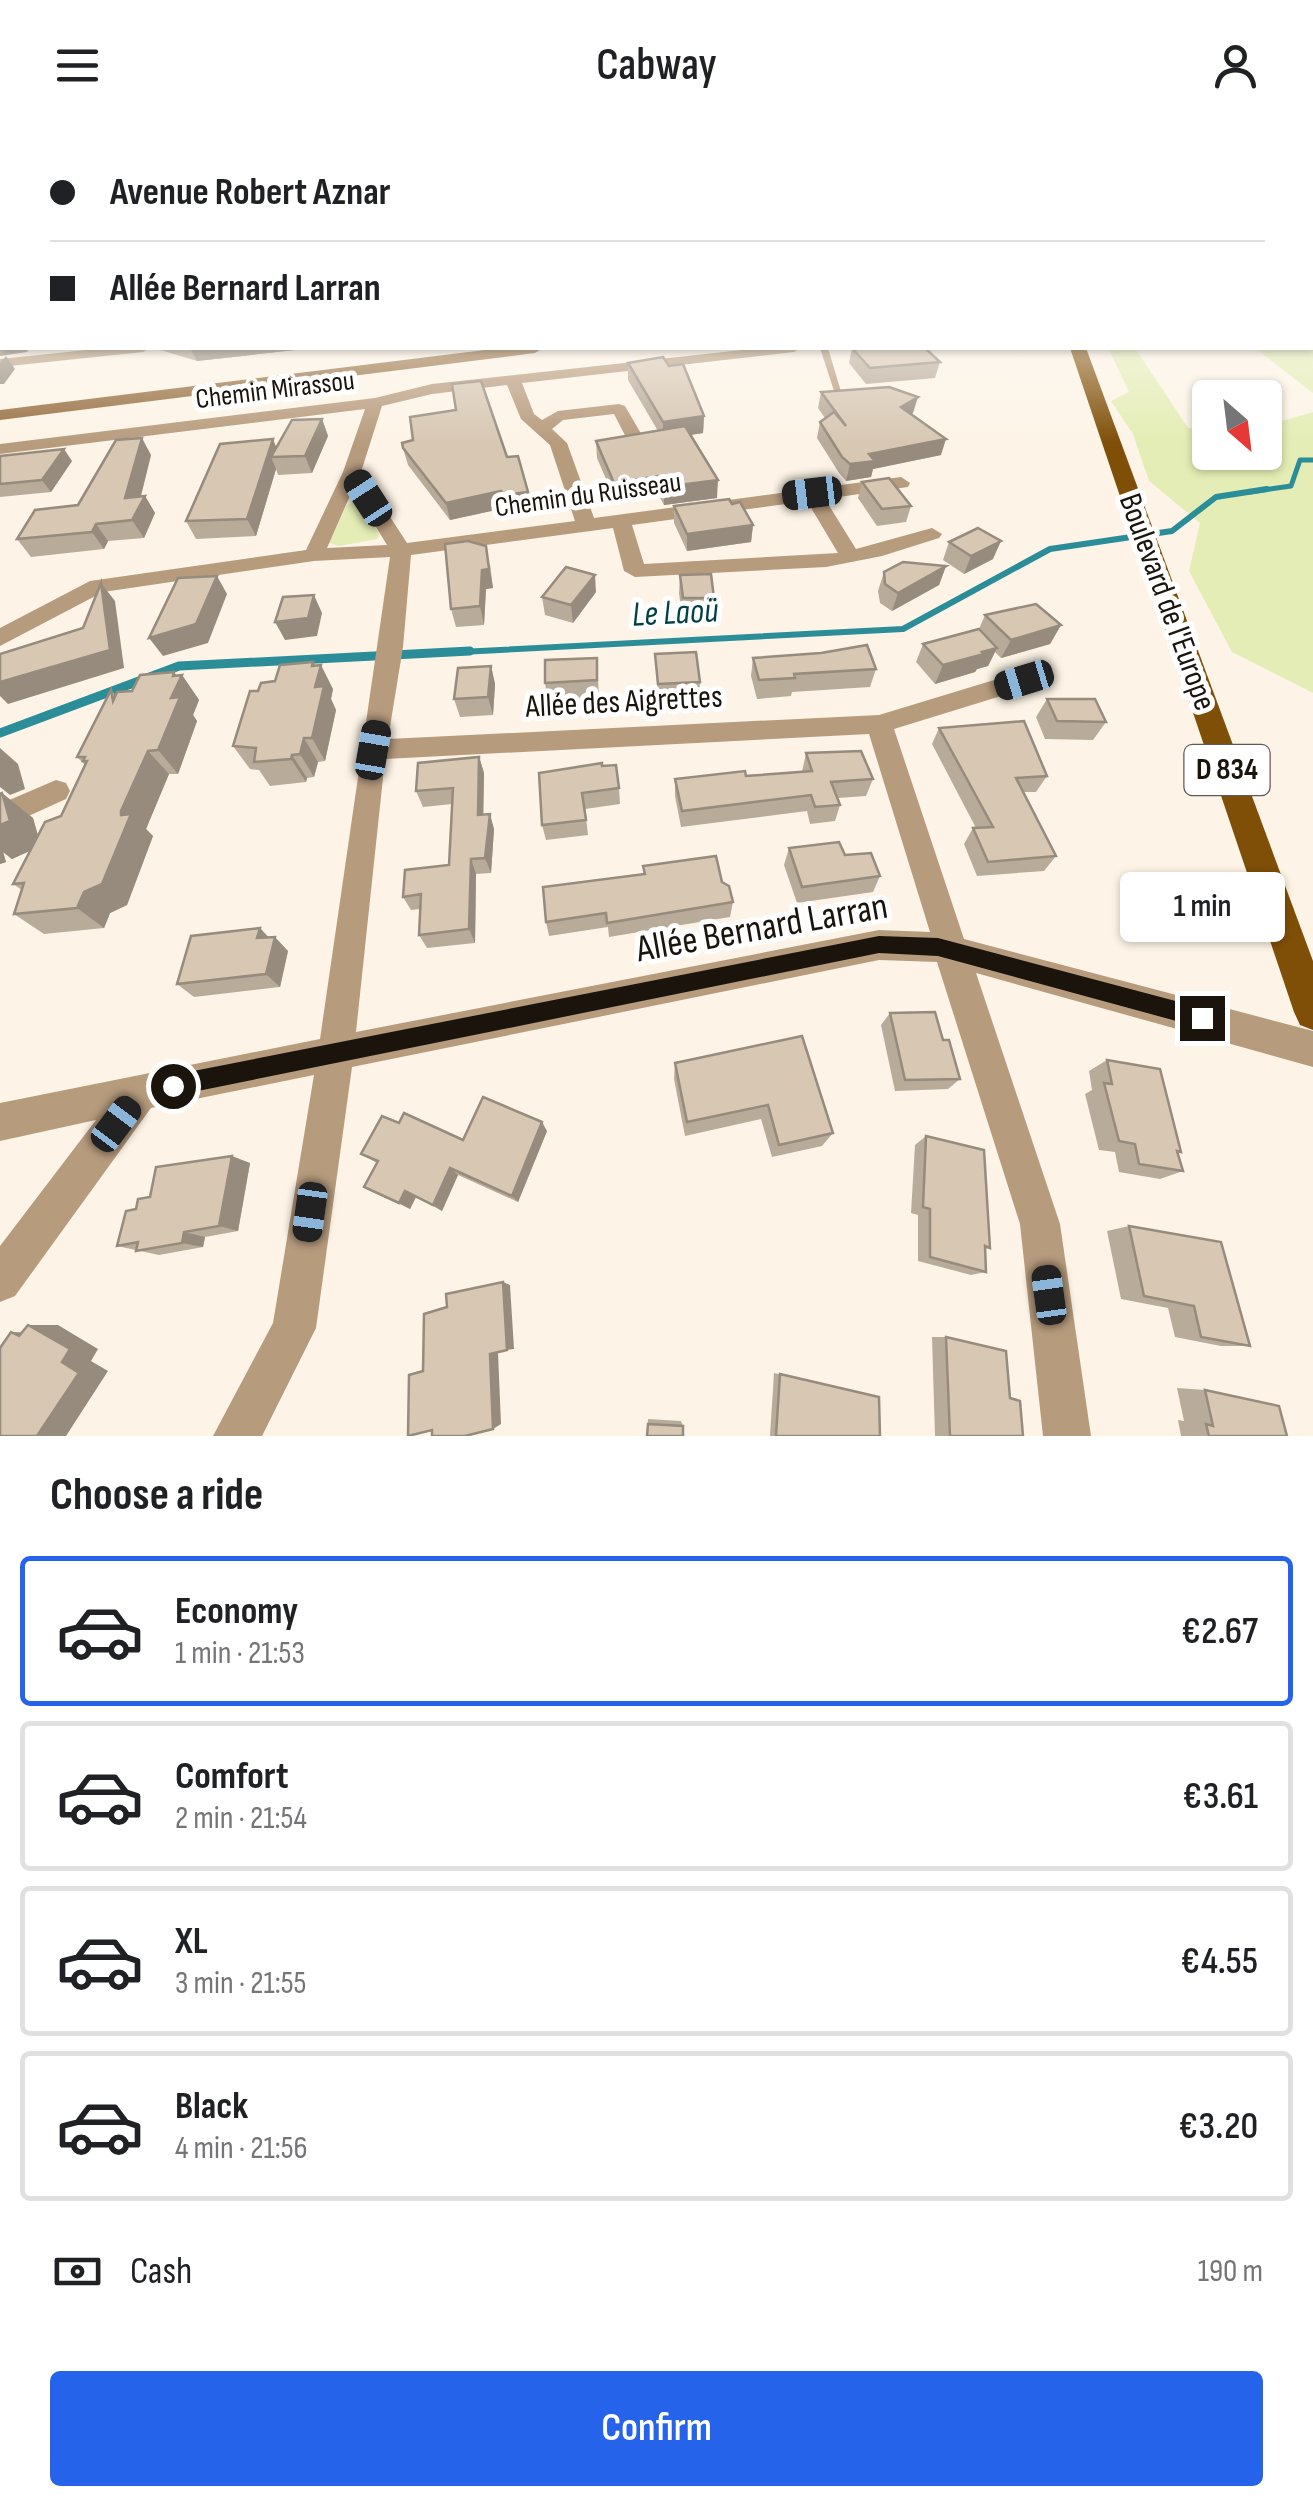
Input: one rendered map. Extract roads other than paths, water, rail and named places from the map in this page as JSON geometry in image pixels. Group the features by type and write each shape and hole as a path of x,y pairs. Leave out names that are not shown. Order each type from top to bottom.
{"main road":[{"path":"0,418 519,350"},
{"name":"Boulevard de l'Europe","path":"1079,355 1310,1003"},
{"path":"0,418 379,368"}],"street":[{"path":"0,363 107,350"},
{"name":"Chemin Mirassou","path":"0,449 375,403 432,389 776,350"},
{"path":"513,380 527,416 558,444 585,522"},
{"path":"314,555 352,472 375,403"},
{"path":"541,429 558,416 618,408 634,437"},
{"path":"238,1436 294,1328 389,656 401,550 352,472"},
{"name":"Chemin du Ruisseau","path":"0,638 98,586 314,555 401,550 585,522 901,483"},
{"path":"812,493 851,557"},
{"path":"620,518 635,570 851,557 932,534"},
{"name":"Allée des Aigrettes","path":"373,750 879,724 1024,680"},
{"path":"879,724 1040,1224 1068,1436"},
{"path":"0,817 56,791"},
{"name":"Allée Bernard Larran","path":"0,1122 879,944 954,951 1313,1049"},
{"path":"0,1281 140,1092"}],"lane":[{"path":"825,350 842,403"}],"waterway":[{"name":"Le Laoü","path":"1250,492 1291,486 1300,460 1313,460"},
{"name":"Le Laoü","path":"421,654 903,629 1050,549 1172,531 1216,497 1267,489"},
{"name":"Le Laoü","path":"0,733 179,666 470,651"}]}
